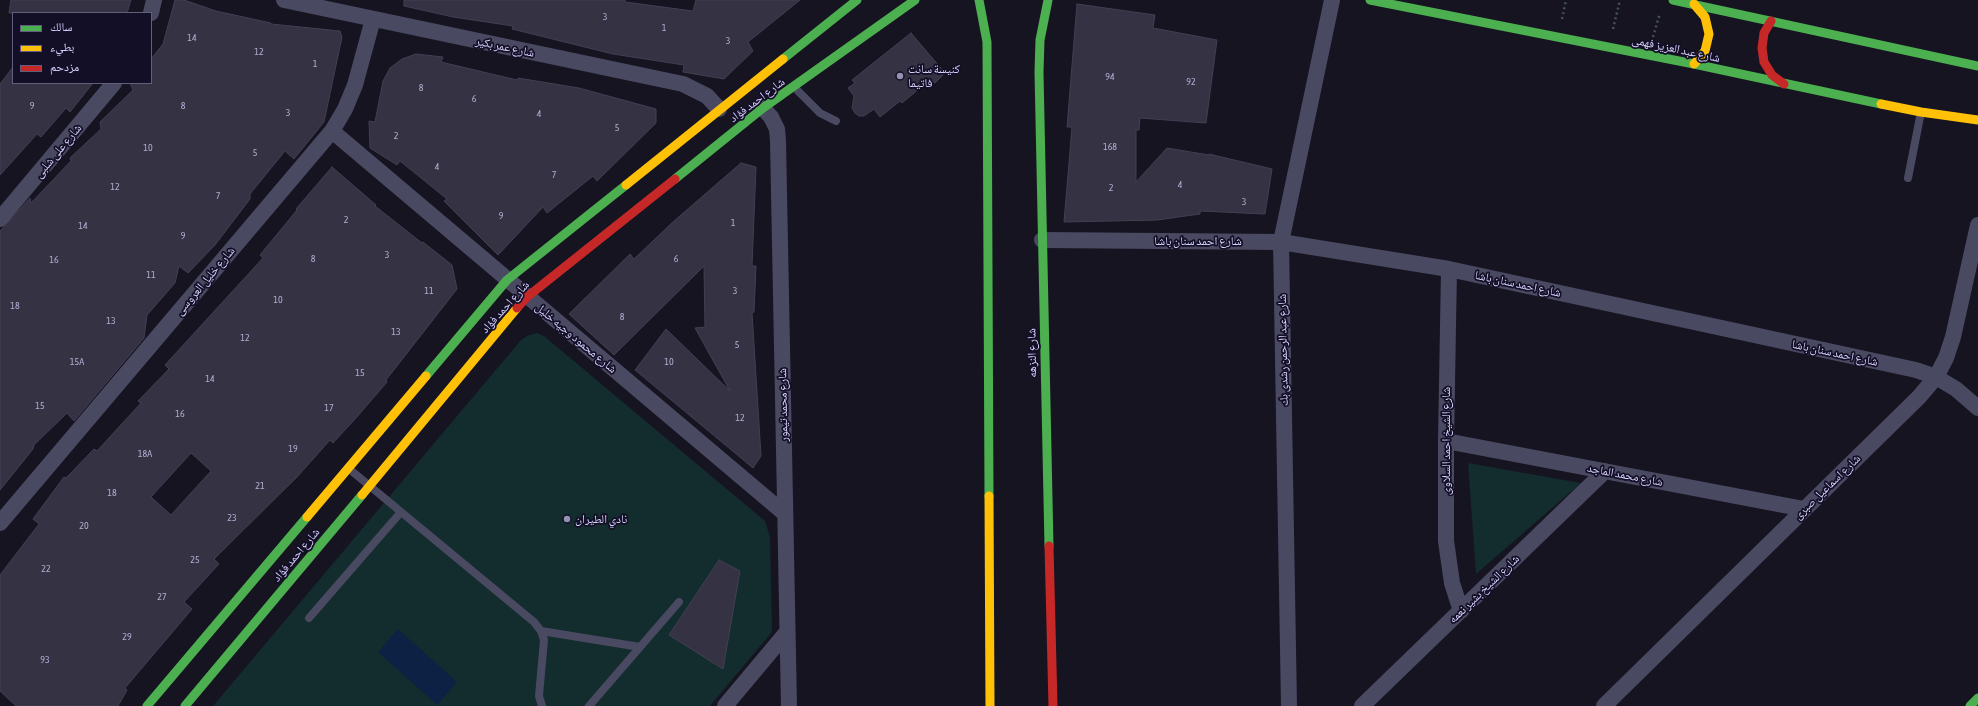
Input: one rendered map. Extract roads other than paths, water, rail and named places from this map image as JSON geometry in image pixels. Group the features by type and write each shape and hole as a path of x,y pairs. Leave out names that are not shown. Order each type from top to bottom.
{"main road":[{"name":"شارع احمد فؤاد","path":"147,706 507,280 857,0"},
{"name":"شارع احمد فؤاد","path":"185,706 527,297 763,108 915,0"},
{"path":"979,0 983,14 987,42 988,82 990,706"},
{"name":"شارع عبد العزيز فهمى","path":"1370,0 1694,64 1921,112 1978,120"},
{"path":"1673,0 1978,66"},
{"name":"شارع النزهه","path":"1045,2 1040,40 1039,72 1052,706"},
{"path":"1694,4 1705,17 1709,34 1705,51 1694,64"},
{"path":"983,14 988,5"},
{"path":"1771,21 1764,34 1762,48 1764,62 1772,75 1784,84"},
{"path":"1970,706 1978,698"}],"street":[{"path":"151,12 154,0"},
{"name":"شارع عمر بكير","path":"284,0 683,84 707,96 720,109"},
{"name":"شارع عبد الرحمن رشدى بك","path":"1289,706 1281,242 1332,0"},
{"name":"شارع خليل العروسى","path":"0,523 332,131 345,109 355,85 373,19"},
{"name":"شارع على شلبى","path":"0,219 113,84"},
{"name":"شارع محمد تيمور","path":"763,108 771,117 776,129 778,141 784,513 789,706"},
{"name":"شارع محمود وجيه خليل","path":"332,131 784,513"},
{"name":"شارع اسماعيل صبرى","path":"1604,706 1919,397 1936,377 1946,358 1953,337 1978,225"},
{"name":"شارع احمد سنان باشا","path":"1042,240 1281,242 1449,269 1916,370 1936,377 1956,389 1978,408"},
{"name":"شارع الشيخ احمد السلاوى","path":"1449,269 1446,541 1452,583 1461,611"},
{"name":"شارع محمد الماجد","path":"1446,441 1804,509"},
{"name":"شارع الشيخ بشير نعمه","path":"1362,706 1605,471"},
{"path":"725,706 787,632"}],"lane":[{"path":"794,87 820,113 836,121"},
{"path":"1908,178 1921,112"},
{"path":"348,468 534,622 541,631 545,649 539,696 542,706"},
{"path":"309,618 401,512"},
{"path":"589,706 679,602"},
{"path":"541,631 640,647"}],"water":[{"path":"398,629 457,682 437,705 378,652"}],"place":[{"name":"كنيسة سانت فاتيما","path":"900,76"},
{"name":"نادي الطيران","path":"567,519"}]}
